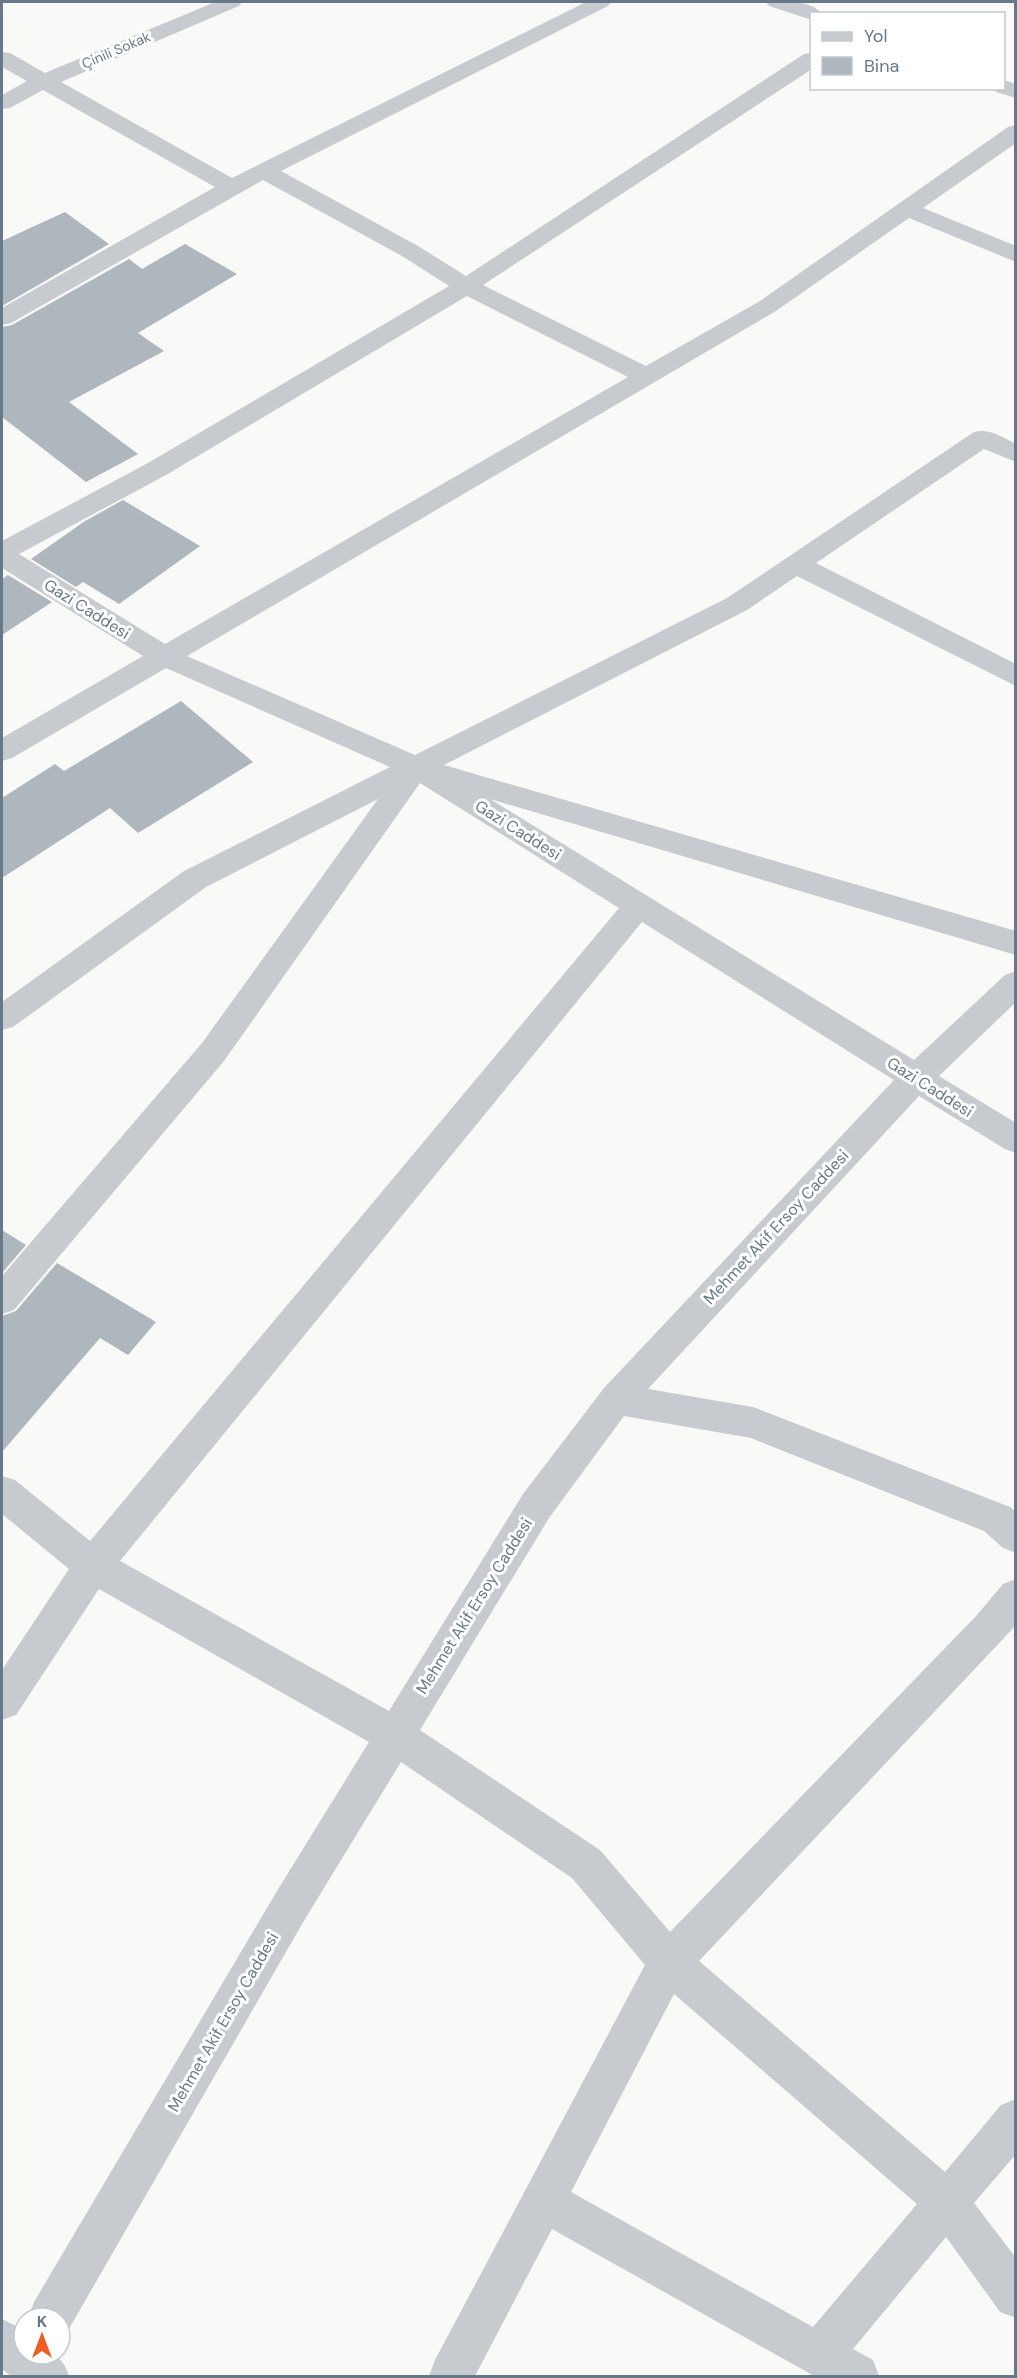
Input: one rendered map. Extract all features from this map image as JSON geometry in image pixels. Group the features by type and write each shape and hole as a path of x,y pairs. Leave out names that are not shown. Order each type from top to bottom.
{"street":[{"name":"Çinili Sokak","path":"2,103 42,81 232,2"},
{"path":"2,318 232,187 601,2"},
{"path":"776,2 809,8"},
{"path":"2,58 232,187"},
{"path":"2,554 157,469 466,286 810,60"},
{"path":"2,751 163,656 356,548 768,306 1016,132"},
{"path":"263,171 410,251 466,286 648,376"},
{"path":"907,209 1016,255"},
{"path":"2,1018 195,879 737,604 983,438 1016,454"},
{"name":"Gazi Caddesi","path":"2,554 163,656 416,767 1016,1140"},
{"path":"796,564 1016,676"},
{"path":"416,767 1016,943"},
{"path":"2,1300 213,1052 416,767"},
{"path":"2,1702 93,1566 639,905"},
{"name":"Mehmet Akif Ersoy Caddesi","path":"57,2306 291,1905 536,1506 616,1399 916,1078 1016,983"},
{"path":"616,1399 753,1423 997,1519 1016,1536"},
{"path":"2,1492 93,1566 395,1736 586,1864 669,1962 947,2202 1016,2296"},
{"path":"451,2376 669,1962 990,1627 1016,1596"},
{"path":"819,2355 1016,2120"},
{"path":"543,2200 857,2376"}],"building":[{"path":"65,212 109,244 2,306 2,241"},
{"path":"185,244 237,274 138,333 164,351 69,402 138,454 86,482 2,417 2,327 12,325 129,259 142,269"},
{"path":"123,500 200,546 119,604 83,582 76,587 31,559 85,521"},
{"path":"8,575 52,602 2,635 2,579"},
{"path":"181,701 253,762 138,833 110,808 2,878 2,798 55,764 64,771"},
{"path":"2,1230 26,1245 2,1273"},
{"path":"57,1263 156,1322 128,1355 100,1338 2,1452 2,1316 16,1311"}]}
